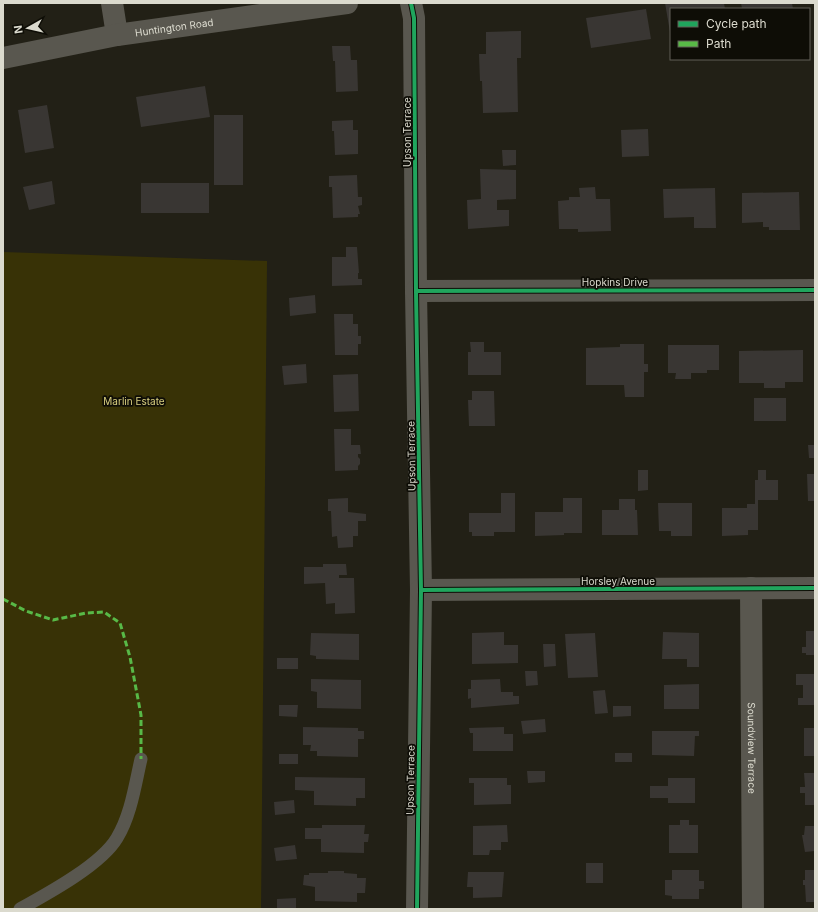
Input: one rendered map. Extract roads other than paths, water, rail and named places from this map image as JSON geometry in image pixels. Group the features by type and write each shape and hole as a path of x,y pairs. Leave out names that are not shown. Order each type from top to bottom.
{"street":[{"path":"112,3 117,35"},
{"name":"Huntington Road","path":"3,58 117,35 347,3"},
{"name":"Upson Terrace","path":"411,3 414,18 416,291 421,590 417,909"},
{"name":"Hopkins Drive","path":"416,291 815,290"},
{"name":"Soundview Terrace","path":"751,588 753,909"},
{"name":"Horsley Avenue","path":"421,590 815,588"}],"lane":[{"path":"20,909 52,891 98,858 116,839 129,808 141,759"}],"park label":[{"name":"Marlin Estate","path":"134,401"}]}
